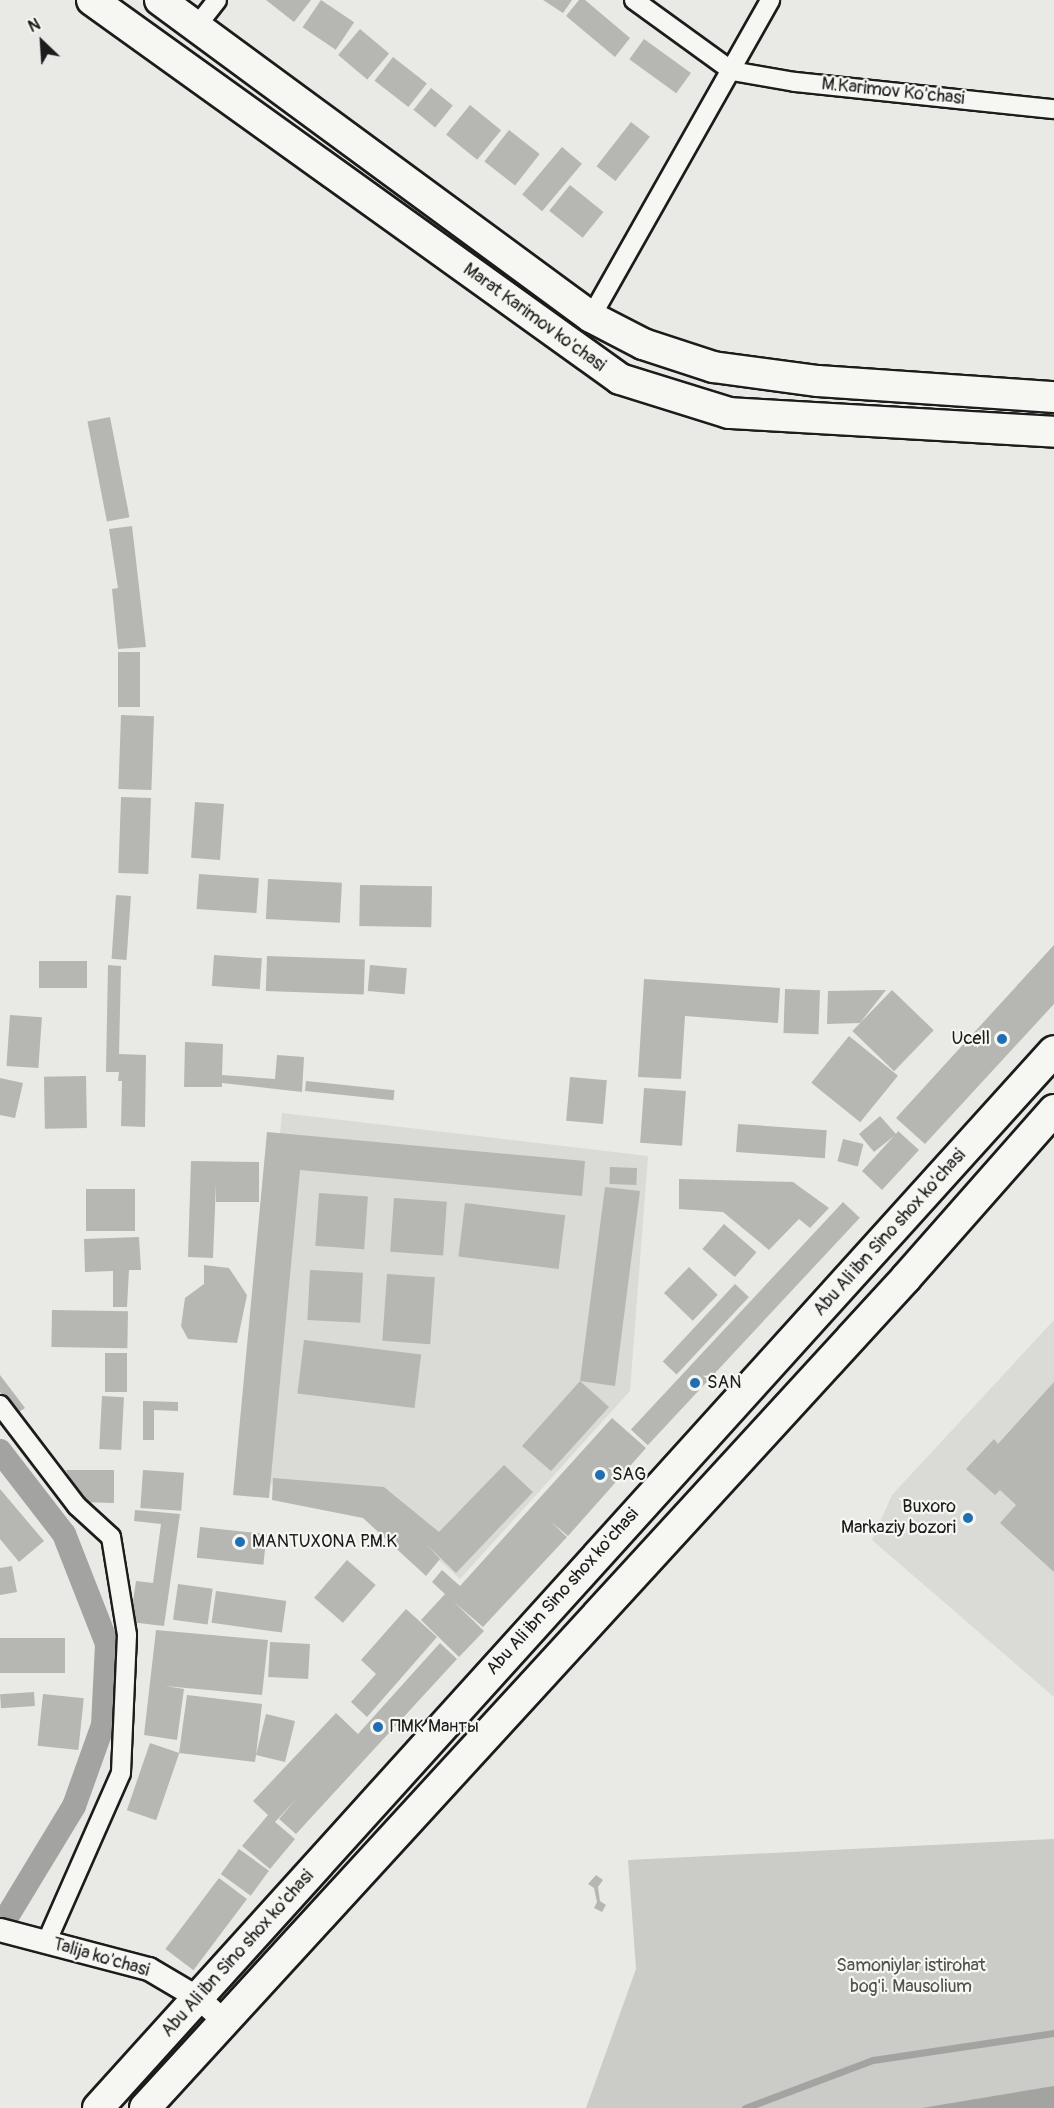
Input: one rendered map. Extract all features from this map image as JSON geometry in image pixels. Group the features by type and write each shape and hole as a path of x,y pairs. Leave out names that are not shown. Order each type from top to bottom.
{"main road":[{"name":"Marat Karimov ko'chasi","path":"92,0 620,379 729,412 1054,432"},
{"name":"Marat Karimov ko'chasi","path":"160,0 591,317 643,344 713,367 818,381 1054,398"},
{"name":"Abu Ali ibn Sino shox ko'chasi","path":"98,2108 200,1999 405,1766 1054,1051"},
{"name":"Abu Ali ibn Sino shox ko'chasi","path":"145,2108 906,1278 1054,1110"}],"street":[{"path":"196,27 217,0"},
{"name":"M.Karimov Ko'chasi","path":"634,0 732,71 795,82 1054,109"},
{"path":"591,317 732,71 770,0"},
{"path":"0,1405 77,1506 111,1537 127,1635 121,1773 46,1942"},
{"name":"Talija ko'chasi","path":"0,1930 149,1969 200,1999 224,2021"}],"shaded area":[{"path":"282,1113 648,1156 630,1391 460,1579 371,1498 247,1481"},
{"name":"Buxoro Markaziy bozori","path":"1054,1320 1054,1697 872,1540 892,1495"},
{"path":"1054,2086 1054,2108 922,2108"}],"green space":[{"name":"Samoniylar istirohat bog'i. Mausolium","path":"1054,1839 1054,2108 586,2108 636,1969 628,1860"}],"building":[{"path":"266,0 311,0 294,22"},
{"path":"321,0 354,22 336,50 303,27"},
{"path":"543,0 572,0 563,13"},
{"path":"579,0 585,0 630,38 615,57 566,16"},
{"path":"360,29 389,53 367,79 338,55"},
{"path":"644,39 691,73 676,93 629,59"},
{"path":"393,57 427,83 408,107 375,81"},
{"path":"431,88 453,106 435,127 413,110"},
{"path":"470,105 501,130 477,160 446,135"},
{"path":"631,122 650,137 615,181 597,166"},
{"path":"509,130 540,154 515,186 484,162"},
{"path":"562,147 582,164 542,211 522,194"},
{"path":"570,185 603,212 583,238 549,211"},
{"path":"110,417 129,517 107,522 87,421"},
{"path":"132,526 146,647 118,649 112,589 118,588 109,529"},
{"path":"118,652 140,652 140,707 118,707"},
{"path":"121,715 154,716 151,790 118,789"},
{"path":"121,797 151,798 148,874 118,873"},
{"path":"195,802 224,804 220,860 191,858"},
{"path":"199,874 259,878 256,913 197,909"},
{"path":"268,879 342,883 340,923 266,919"},
{"path":"360,885 432,886 431,927 359,926"},
{"path":"116,895 131,896 126,960 112,959"},
{"path":"1054,945 1054,1004 925,1144 896,1118"},
{"path":"214,955 262,958 260,989 212,986"},
{"path":"267,956 365,959 364,994 266,991"},
{"path":"39,961 87,961 87,988 39,988"},
{"path":"108,965 121,966 119,1054 146,1055 145,1127 121,1126 122,1081 118,1081 119,1072 106,1072"},
{"path":"370,965 407,968 405,994 368,991"},
{"path":"644,979 780,988 778,1023 685,1016 681,1079 638,1077"},
{"path":"785,989 820,990 818,1034 783,1033"},
{"path":"886,990 860,1023 827,1024 828,991"},
{"path":"892,990 934,1030 894,1071 852,1031"},
{"path":"10,1015 42,1017 38,1068 6,1066"},
{"path":"849,1036 898,1076 860,1122 811,1083"},
{"path":"185,1042 223,1044 222,1075 275,1079 277,1055 304,1057 302,1092 222,1083 222,1087 184,1087"},
{"path":"86,1076 87,1128 45,1129 44,1077"},
{"path":"570,1077 607,1080 603,1124 566,1121"},
{"path":"0,1078 23,1083 15,1118 0,1115"},
{"path":"306,1081 395,1090 393,1100 305,1091"},
{"path":"644,1088 686,1091 682,1146 640,1143"},
{"path":"880,1116 896,1134 898,1131 919,1150 882,1190 862,1171 894,1136 874,1152 859,1134"},
{"path":"738,1124 827,1130 825,1158 736,1152"},
{"path":"267,1132 585,1161 582,1196 300,1170 269,1498 233,1495"},
{"path":"843,1139 863,1144 858,1166 837,1161"},
{"path":"191,1161 259,1162 259,1202 216,1202 216,1183 213,1258 188,1257"},
{"path":"610,1167 637,1168 636,1185 609,1184"},
{"path":"679,1179 793,1182 829,1208 810,1228 799,1219 769,1250 723,1212 679,1209"},
{"path":"605,1187 640,1191 615,1386 580,1381"},
{"path":"86,1189 135,1189 135,1231 86,1231"},
{"path":"319,1193 368,1196 364,1249 315,1246"},
{"path":"394,1198 447,1202 443,1256 390,1252"},
{"path":"843,1202 860,1218 648,1445 631,1429"},
{"path":"465,1203 565,1215 559,1269 458,1257"},
{"path":"724,1224 756,1252 735,1277 702,1249"},
{"path":"139,1237 141,1270 129,1270 127,1307 113,1307 113,1271 85,1272 84,1239"},
{"path":"204,1265 229,1268 247,1295 237,1343 188,1339 181,1326 185,1298 204,1284"},
{"path":"689,1267 718,1295 693,1321 664,1293"},
{"path":"310,1270 363,1273 360,1323 307,1320"},
{"path":"387,1274 435,1277 430,1344 382,1341"},
{"path":"735,1284 749,1297 677,1374 663,1362"},
{"path":"52,1310 128,1311 127,1348 51,1347"},
{"path":"304,1340 421,1354 415,1408 297,1394"},
{"path":"105,1353 127,1353 127,1392 105,1392"},
{"path":"0,1375 25,1408 16,1414 0,1392"},
{"path":"580,1381 609,1407 551,1471 522,1446"},
{"path":"1054,1382 1054,1572 1000,1523 1016,1505 1000,1490 995,1495 966,1469 994,1439 998,1444"},
{"path":"102,1396 124,1397 121,1450 99,1449"},
{"path":"143,1401 178,1402 178,1411 154,1410 154,1440 143,1440"},
{"path":"612,1418 646,1448 568,1536 550,1521 567,1537 483,1627 453,1601 484,1631 459,1657 421,1620 445,1594 432,1582 442,1570 460,1586"},
{"path":"504,1465 533,1492 456,1573 427,1545 440,1559 426,1576 363,1518 272,1500 273,1478 384,1487 439,1532"},
{"path":"66,1470 114,1470 114,1503 79,1502"},
{"path":"143,1470 184,1473 181,1511 140,1508"},
{"path":"0,1489 44,1541 19,1562 0,1539"},
{"path":"135,1510 180,1514 164,1626 130,1622 136,1581 153,1583 161,1524 134,1521"},
{"path":"200,1527 267,1534 263,1565 197,1558"},
{"path":"347,1560 376,1585 343,1623 314,1598"},
{"path":"12,1566 17,1592 0,1595 0,1568"},
{"path":"178,1584 213,1589 208,1625 173,1620"},
{"path":"216,1591 286,1601 282,1633 212,1623"},
{"path":"406,1609 437,1637 367,1717 351,1702 376,1674 361,1660"},
{"path":"156,1630 268,1640 262,1695 165,1686 184,1689 177,1740 144,1735"},
{"path":"0,1638 65,1638 65,1673 0,1673"},
{"path":"270,1642 310,1644 308,1679 268,1677"},
{"path":"440,1643 457,1659 296,1834 279,1819 298,1797 275,1822 295,1839 270,1869 242,1846 268,1815 253,1801 336,1713 358,1734"},
{"path":"34,1692 35,1706 1,1708 0,1694"},
{"path":"43,1694 84,1698 78,1750 38,1746"},
{"path":"187,1695 262,1704 255,1762 179,1753"},
{"path":"266,1714 295,1721 285,1762 256,1755"},
{"path":"150,1743 179,1753 156,1820 127,1810"},
{"path":"239,1849 269,1871 251,1896 221,1874"},
{"path":"596,1875 603,1880 598,1887 600,1901 606,1905 602,1912 594,1908 597,1902 594,1888 588,1884"},
{"path":"219,1878 247,1899 193,1970 165,1949"}],"waterway":[{"path":"0,1451 64,1534 107,1644 103,1725 74,1806 5,1920"},
{"path":"745,2108 873,2060 1054,2033"}],"place":[{"name":"Ucell","path":"1002,1039"},
{"name":"SAN","path":"695,1383"},
{"name":"SAG","path":"600,1475"},
{"name":"Buxoro Markaziy bozori","path":"968,1518"},
{"name":"MANTUXONA P.M.K","path":"240,1542"},
{"name":"ПМК Манты","path":"378,1727"}]}
